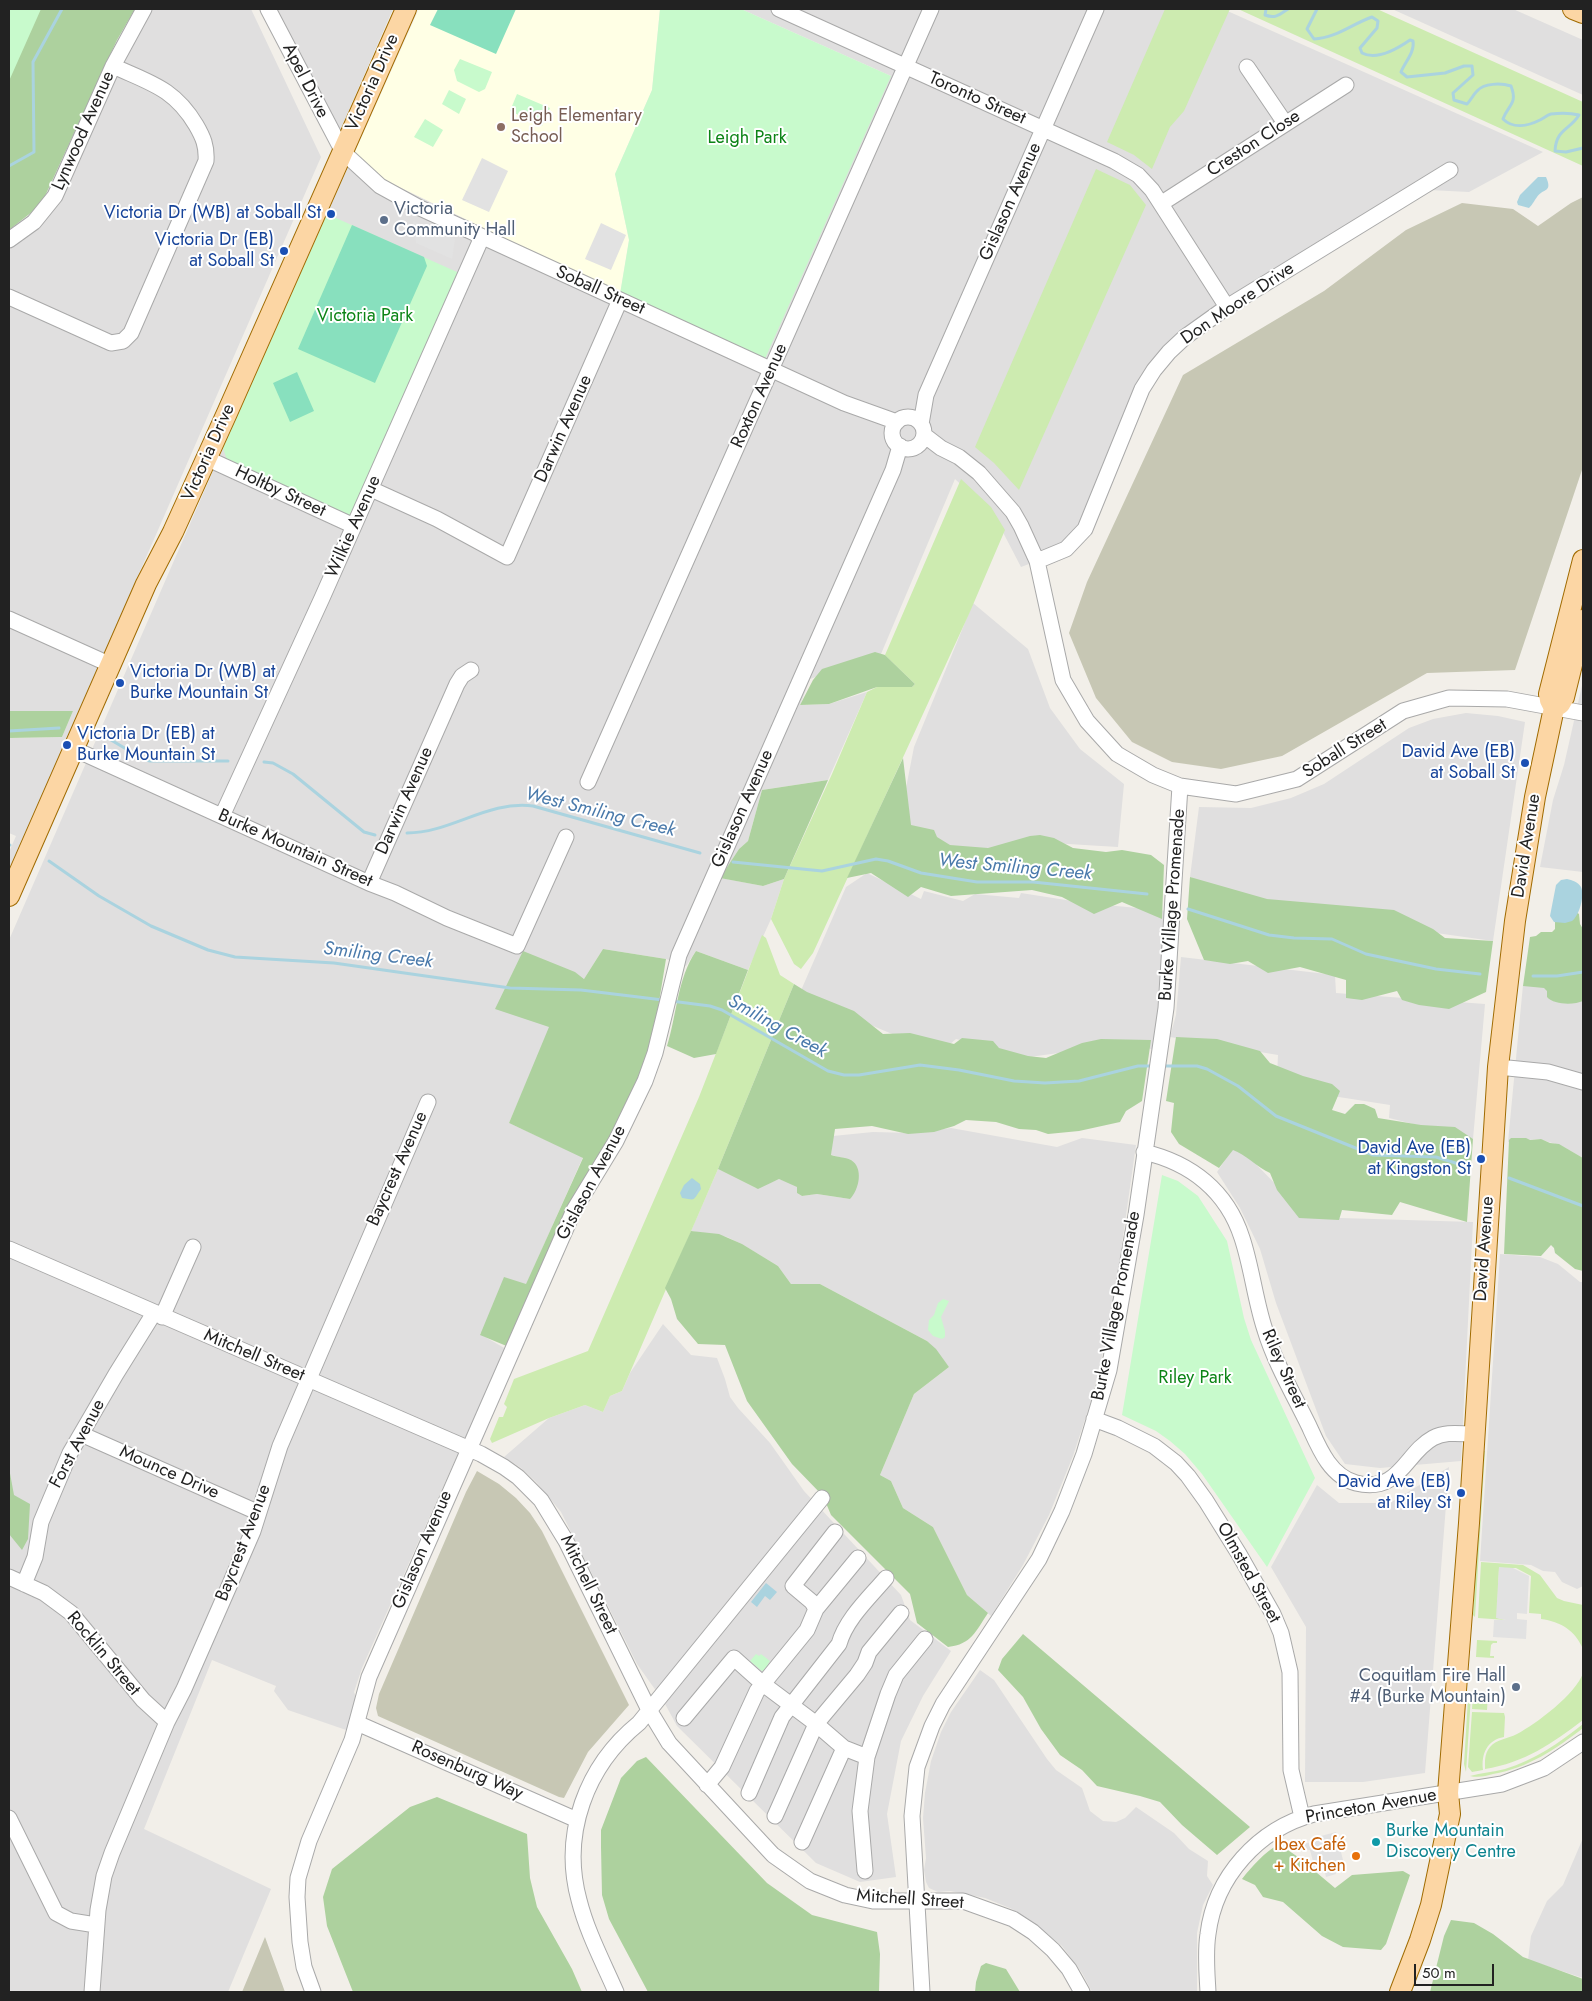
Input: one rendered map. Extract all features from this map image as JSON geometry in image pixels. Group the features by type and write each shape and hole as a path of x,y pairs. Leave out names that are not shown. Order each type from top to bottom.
{"main road":[{"name":"Victoria Drive","path":"9,896 110,665 206,458 406,9"},
{"path":"1573,9 1583,13"},
{"name":"David Avenue","path":"1400,1992 1431,1905 1450,1814 1448,1793 1498,1067 1516,912 1535,797 1554,708 1549,694 1583,560"},
{"name":"David Avenue","path":"1554,708 1560,704 1564,697 1583,620"},
{"name":"David Avenue","path":"1385,1992 1413,1922 1439,1809 1448,1793"}],"street":[{"name":"Lynwood Avenue","path":"9,240 34,222 55,196 113,66 144,9"},
{"name":"Apel Drive","path":"268,9 343,152"},
{"name":"Toronto Street","path":"779,9 1133,172 1147,183 1162,203 1228,306"},
{"name":"Roxton Avenue","path":"588,782 931,9"},
{"name":"Gislason Avenue","path":"313,1992 302,1956 297,1897 302,1859 352,1740 369,1677 574,1210 616,1141 645,1081 680,955 1096,9"},
{"path":"9,297 111,343 125,340 131,333 206,161 207,150 204,140 191,116 177,99 158,86 113,66"},
{"path":"1247,66 1284,124"},
{"name":"Creston Close","path":"1162,203 1346,85"},
{"name":"Soball Street","path":"343,152 366,175 388,192 482,237 869,413 959,457 979,473 1003,499 1022,526 1037,561 1063,680 1087,721 1116,754 1153,776 1180,786 1236,794 1297,779 1403,711 1449,698 1506,699 1583,713"},
{"name":"Don Moore Drive","path":"1037,561 1066,549 1085,529 1135,405 1154,370 1169,352 1228,306 1450,170"},
{"name":"Wilkie Avenue","path":"222,816 371,489 482,237"},
{"name":"Darwin Avenue","path":"371,489 437,519 507,557 620,300"},
{"name":"Holtby Street","path":"206,458 354,526"},
{"path":"9,619 110,665"},
{"name":"Darwin Avenue","path":"369,883 457,684 462,676 471,670"},
{"name":"Burke Mountain Street","path":"74,748 447,918 516,946 566,837"},
{"name":"Burke Village Promenade","path":"922,1992 912,1816 917,1767 932,1726 956,1683 998,1624 1039,1559 1062,1511 1084,1454 1109,1370 1136,1215 1161,1044 1170,964 1180,786"},
{"path":"1498,1067 1548,1072 1583,1082"},
{"name":"Baycrest Avenue","path":"92,1992 96,1925 104,1876 112,1853 167,1722 184,1689 253,1531 280,1446 307,1379 428,1102"},
{"name":"Riley Street","path":"1144,1152 1176,1161 1190,1170 1213,1188 1227,1207 1242,1238 1268,1341 1319,1447 1335,1471 1356,1483 1384,1482 1400,1472 1432,1439 1446,1434 1474,1434"},
{"name":"Forst Avenue","path":"24,1584 35,1557 41,1522 70,1453 158,1315 193,1247"},
{"name":"Mitchell Street","path":"9,1249 468,1448 504,1467 526,1485 545,1505 566,1541 649,1710 669,1744 773,1855 810,1881 845,1895 873,1901 963,1901 1013,1919 1033,1932 1052,1950 1069,1969 1082,1992"},
{"name":"Olmsted Street","path":"1094,1419 1118,1428 1154,1446 1176,1463 1188,1476 1230,1538 1274,1614 1283,1639 1290,1672 1291,1770 1302,1818"},
{"name":"Mounce Drive","path":"81,1434 258,1512"},
{"path":"616,1992 578,1898 572,1860 577,1820 588,1788 598,1768 611,1750 639,1723 822,1498"},
{"path":"816,1609 812,1602 792,1586 836,1532"},
{"path":"707,1785 722,1767 757,1691 807,1630 816,1609 858,1558"},
{"name":"Rocklin Street","path":"9,1577 44,1593 71,1613 143,1700 167,1722"},
{"path":"749,1793 782,1717 790,1704 839,1644 842,1633 851,1620 886,1578"},
{"path":"775,1816 816,1724 857,1675 865,1663 869,1652 901,1613"},
{"path":"865,1871 860,1811 866,1757 896,1676 926,1639"},
{"path":"684,1718 734,1658 763,1684 844,1748 866,1757"},
{"name":"Rosenburg Way","path":"357,1722 577,1820"},
{"name":"Princeton Avenue","path":"1208,1992 1208,1931 1222,1888 1234,1868 1255,1845 1278,1829 1302,1818 1339,1809 1486,1788 1523,1777 1552,1764 1583,1742"},
{"path":"802,1842 844,1748"},
{"path":"9,1818 56,1913 71,1922 96,1925"}],"shaded area":[{"path":"135,9 251,9 321,157 9,871 9,852 16,836 9,833 9,738 62,737 73,711 9,711 9,230 27,217 95,88 117,40"},
{"path":"276,9 393,9 338,135"},
{"name":"Leigh Elementary School","path":"419,9 660,9 652,90 615,174 629,240 620,294 350,163"},
{"path":"741,9 1223,9 1543,152 1469,192 1429,190 1228,307 1154,370 1085,529 1037,561 1021,567 995,517 955,479 881,654 810,679 800,705 829,704 867,692 828,780 762,790 748,841 739,849 721,878 763,886 784,879 771,919 748,970 696,951 686,966 666,959 603,949 584,979 574,972 509,1123 583,1157 526,1285 480,1334 506,1349 472,1429 455,1460 362,1668 354,1692 356,1697 349,1731 288,1710 274,1691 276,1686 212,1660 144,1829 271,1889 228,1992 9,1992 9,940 223,448 350,163 620,294 891,76"},
{"path":"1392,9 1513,9 1583,40 1583,95"},
{"path":"482,158 508,171 489,212 462,200"},
{"path":"1583,197 1583,467 1515,670 1427,673 1282,756 1221,769 1172,762 1132,742 1096,698 1069,633 1087,582 1183,375 1324,291 1406,230 1462,203 1513,209 1538,226"},
{"path":"413,221 455,239 452,259 416,243"},
{"path":"601,223 626,235 611,270 585,259"},
{"path":"973,603 1028,649 1050,708 1080,749 1124,784 1118,847 1052,843 993,851 923,843 898,829 914,747"},
{"path":"1583,681 1583,872 1540,867 1553,800 1564,765"},
{"path":"1466,713 1498,716 1525,722 1493,941 1429,932 1301,905 1223,892 1190,877 1199,807 1251,808 1291,798 1324,784 1409,728 1433,719"},
{"path":"867,873 921,899 924,891 963,901 975,894 1019,898 1021,893 1085,903 1169,911 1164,989 1153,1049 1104,1047 1029,1057 956,1039 949,1045 897,1036 799,995 846,887"},
{"path":"1181,957 1335,975 1336,993 1485,1004 1473,1139 1389,1118 1390,1105 1326,1095 1277,1076 1278,1055 1170,1037 1176,1015"},
{"path":"1523,985 1551,986 1583,999 1583,1158 1562,1146 1539,1139 1508,1142"},
{"path":"951,1128 1057,1147 1082,1138 1136,1145 1112,1314 1092,1398 1073,1456 1049,1515 1023,1565 991,1616 967,1595 933,1527 903,1508 891,1481 880,1475 914,1394 949,1367 927,1341 820,1284 791,1284 778,1266 743,1245 727,1237 691,1231 718,1169 756,1188 779,1179 797,1185 797,1193 802,1196 817,1194 850,1199 851,1160 831,1155 833,1136 873,1132 913,1133"},
{"path":"1236,1144 1308,1217 1473,1222 1461,1461 1380,1468 1345,1464 1326,1436 1276,1303 1260,1249 1240,1208 1217,1172"},
{"path":"1500,1254 1540,1257 1558,1264 1580,1282 1583,1282 1583,1586 1577,1589 1562,1582 1555,1572 1543,1571 1531,1565 1480,1561"},
{"path":"663,1324 691,1355 717,1358 730,1397 770,1443 804,1491 901,1595 910,1620 951,1651 923,1696 901,1741 887,1814 896,1877 860,1882 816,1863 677,1726 664,1702 637,1664 561,1512 536,1482 521,1468 504,1457 549,1418 585,1405 603,1412 610,1396 622,1391 630,1373"},
{"path":"1449,1467 1425,1773 1363,1782 1305,1782 1306,1627 1271,1567 1317,1485 1339,1503 1390,1503"},
{"path":"477,1471 499,1484 516,1498 530,1513 542,1531 629,1705 588,1752 564,1798 378,1716 376,1708 379,1694 466,1492"},
{"path":"1499,1567 1513,1568 1529,1576 1527,1614 1517,1613 1517,1619 1527,1620 1526,1639 1493,1637 1494,1620 1506,1620 1496,1618"},
{"path":"980,1670 994,1680 1056,1770 1082,1788 1090,1811 1103,1821 1116,1822 1125,1818 1136,1807 1174,1833 1189,1849 1208,1861 1207,1876 1213,1885 1203,1905 1197,1933 1197,1992 1092,1992 1082,1973 1062,1946 1030,1920 1012,1909 985,1898 950,1891 938,1892 929,1888 924,1870 926,1858 923,1818 931,1761 941,1732 951,1712"},
{"path":"1336,1832 1345,1868 1335,1871 1336,1874 1326,1877 1323,1864 1314,1865 1310,1850 1306,1850 1304,1844 1315,1841 1317,1837"},
{"path":"1583,1838 1583,1978 1528,1960 1531,1936 1547,1901 1563,1885"},
{"path":"265,1937 285,1992 242,1992"}],"green space":[{"path":"9,9 135,9 117,40 45,196 37,208 9,230"},
{"path":"9,9 41,9 9,81"},
{"path":"438,9 516,9 496,54 430,25"},
{"name":"Leigh Park","path":"660,9 741,9 891,76 764,361 620,294 629,240 615,174 652,90"},
{"path":"1165,9 1230,9 1184,111 1170,127 1152,169 1134,155 1107,142"},
{"path":"1238,9 1377,9 1583,102 1583,166"},
{"path":"460,59 492,72 485,89 479,92 457,81 454,70"},
{"path":"449,90 466,99 459,114 442,104"},
{"path":"517,94 550,108 542,126 510,111"},
{"path":"425,119 443,130 433,147 414,137"},
{"path":"1096,169 1130,185 1146,205 1019,490 994,463 975,447"},
{"name":"Victoria Park","path":"327,214 466,276 356,522 227,460 223,448"},
{"path":"352,225 424,257 427,266 375,383 298,349"},
{"path":"297,372 314,411 290,422 273,383"},
{"path":"961,479 991,507 1005,530 969,614 813,953 801,969 794,964 771,919 784,879 867,692 877,687 912,687 915,684 885,655"},
{"path":"875,652 885,655 915,684 912,687 877,687 829,704 800,705 813,680 822,669"},
{"path":"9,711 73,711 62,737 9,738"},
{"path":"903,758 911,825 934,830 937,837 950,845 988,848 1040,835 1054,838 1073,848 1106,852 1122,850 1151,855 1164,865 1162,919 1122,902 1094,914 1062,897 1032,890 951,896 921,887 908,897 871,873 847,878"},
{"path":"828,780 784,879 763,886 720,878 739,849 748,841 762,790"},
{"path":"1190,877 1267,899 1394,910 1433,929 1445,938 1493,941 1486,992 1449,1009 1419,1005 1402,1000 1397,991 1362,1000 1346,998 1346,980 1300,967 1268,973 1248,961 1230,964 1204,960 1187,919"},
{"path":"1576,912 1579,914 1580,924 1583,929 1583,1001 1570,1004 1554,1002 1547,997 1547,991 1544,988 1523,986 1530,937 1536,936 1541,932 1552,932 1555,929 1555,920"},
{"path":"762,935 766,938 780,975 794,984 718,1169 622,1391 610,1396 603,1412 585,1405 549,1418 492,1443 490,1439 499,1417 503,1417 507,1407 504,1404 514,1379 588,1351 699,1097"},
{"path":"603,949 666,959 652,1045 619,1125 509,1347 480,1335 504,1277 526,1284 583,1158 509,1123 549,1027 495,1009 523,951 575,972 584,979"},
{"path":"696,951 748,970 716,1054 694,1058 667,1046 681,985"},
{"path":"794,984 807,992 854,1011 883,1034 910,1033 954,1044 962,1038 993,1041 999,1048 1028,1056 1046,1058 1082,1043 1101,1039 1151,1040 1142,1101 1126,1111 1120,1122 1079,1131 1048,1134 1036,1130 1019,1129 996,1122 966,1120 934,1132 908,1134 872,1126 835,1129 831,1155 851,1160 858,1168 858,1185 850,1199 817,1194 802,1196 797,1193 797,1187 779,1179 758,1189 718,1169"},
{"path":"1176,1037 1217,1039 1260,1051 1270,1063 1303,1076 1332,1084 1340,1091 1332,1110 1345,1114 1355,1104 1364,1104 1375,1109 1378,1118 1421,1125 1455,1127 1473,1139 1467,1222 1400,1202 1392,1215 1342,1210 1339,1220 1299,1218 1277,1190 1270,1173 1242,1154 1233,1150 1219,1168 1179,1144 1171,1132 1174,1103 1166,1101"},
{"path":"1511,1138 1541,1139 1559,1144 1583,1158 1583,1271 1575,1269 1555,1253 1551,1245 1541,1256 1504,1254 1509,1140"},
{"name":"Riley Park","path":"1162,1175 1178,1181 1198,1196 1227,1241 1244,1318 1251,1340 1315,1478 1267,1567 1202,1474 1185,1454 1156,1431 1122,1415"},
{"path":"691,1231 719,1234 742,1244 778,1266 791,1284 820,1284 927,1341 936,1349 949,1367 914,1394 880,1475 891,1481 903,1508 933,1527 967,1595 988,1613 968,1640 948,1647 917,1623 910,1594 831,1515 823,1496 792,1464 747,1401 725,1345 698,1344 677,1319 671,1299 665,1288"},
{"path":"943,1299 949,1301 941,1317 945,1331 945,1337 942,1339 933,1336 928,1330 929,1320 934,1315 938,1303"},
{"path":"1482,1451 1485,1451 1475,1617 1473,1615"},
{"path":"9,1468 14,1495 30,1504 28,1539 22,1550 9,1534"},
{"path":"1481,1562 1523,1565 1540,1575 1557,1598 1583,1605 1583,1649 1576,1637 1566,1628 1555,1622 1541,1619 1541,1614 1529,1613 1531,1576 1516,1568 1499,1568 1497,1618 1506,1620 1478,1618"},
{"path":"1023,1634 1250,1827 1217,1855 1182,1825 1160,1802 1097,1786 1082,1770 1060,1755 1041,1729 1023,1697 998,1670 1002,1659"},
{"path":"1477,1640 1497,1641 1497,1643 1491,1645 1490,1656 1494,1656 1494,1658 1476,1657"},
{"path":"756,1654 759,1656 761,1654 770,1661 768,1664 770,1666 767,1670 762,1671 750,1661"},
{"path":"1583,1673 1583,1720 1561,1737 1525,1757 1485,1769 1486,1755 1493,1744 1517,1734 1544,1716 1564,1699"},
{"path":"1473,1695 1488,1695 1487,1710 1472,1709"},
{"path":"1471,1696 1466,1772 1464,1764 1468,1698"},
{"path":"1472,1712 1504,1713 1505,1717 1504,1737 1493,1741 1486,1749 1483,1759 1483,1770 1472,1772 1468,1767"},
{"path":"1583,1724 1583,1728 1573,1736 1541,1757 1506,1771 1479,1777 1470,1776 1505,1769 1537,1756"},
{"path":"646,1757 767,1883 812,1915 877,1932 880,1954 879,1992 648,1992 609,1919 602,1895 601,1847 601,1830 621,1778 637,1761"},
{"path":"437,1797 527,1834 530,1878 537,1907 572,1969 582,1992 353,1992 327,1926 323,1897 332,1869 410,1807"},
{"path":"1279,1844 1298,1857 1335,1888 1352,1875 1403,1871 1410,1875 1386,1944 1381,1950 1343,1947 1322,1936 1283,1902 1263,1897 1255,1885 1242,1879 1268,1851"},
{"path":"1451,1920 1474,1923 1493,1934 1523,1957 1583,1979 1583,1992 1430,1992 1444,1936"},
{"path":"986,1963 1006,1969 1020,1992 975,1992 981,1966"}],"water":[{"path":"1538,177 1546,177 1548,188 1539,194 1529,208 1518,205 1517,202 1520,195"},
{"path":"1567,879 1581,887 1581,906 1572,921 1565,923 1554,922 1550,916 1556,885 1561,880"},
{"path":"692,1178 700,1184 701,1189 693,1199 682,1198 680,1193 684,1185"},
{"path":"766,1583 777,1592 770,1600 765,1596 757,1607 751,1602"}],"waterway":[{"path":"9,166 34,152 33,62 62,9"},
{"path":"1266,9 1265,15 1272,17 1288,9"},
{"path":"1317,9 1307,29 1314,39 1330,36 1372,17 1378,21 1377,28 1360,48 1362,53 1374,56 1380,55 1410,40 1413,41 1411,53 1401,72 1407,77 1445,73 1464,66 1472,66 1473,75 1453,93 1454,100 1467,104 1477,91 1484,86 1498,84 1511,86 1513,101 1503,119 1511,124 1521,126 1551,114 1579,115 1558,138 1555,151 1566,152 1583,148"},
{"name":"West Smiling Creek","path":"9,731 59,728"},
{"name":"West Smiling Creek","path":"106,737 143,759 150,761 228,761"},
{"name":"West Smiling Creek","path":"264,762 273,763 293,774 364,832 375,835"},
{"name":"West Smiling Creek","path":"407,833 439,828 501,808 516,805 533,806 700,853"},
{"name":"West Smiling Creek","path":"733,862 822,871 876,859 888,861 921,873 977,882 1033,882 1147,894"},
{"name":"Smiling Creek","path":"49,861 99,896 151,926 208,950 235,957 334,963 510,988 581,990 663,1000"},
{"name":"West Smiling Creek","path":"1188,909 1269,935 1332,939 1366,954 1436,969 1480,974"},
{"name":"West Smiling Creek","path":"1533,976 1557,976 1583,972"},
{"name":"Smiling Creek","path":"671,1001 710,1006 722,1010 828,1071 844,1075 859,1075 920,1065 959,1070 1014,1081 1045,1083 1079,1081 1138,1066 1153,1066"},
{"name":"Smiling Creek","path":"1162,1066 1197,1066 1207,1069 1238,1086 1276,1116 1373,1155 1436,1157 1462,1165"},
{"name":"Smiling Creek","path":"1509,1178 1583,1206"}],"place":[{"name":"Leigh Elementary School","path":"501,127"},
{"name":"Victoria Dr (WB) at Soball St","path":"331,214"},
{"name":"Victoria Community Hall","path":"384,220"},
{"name":"Victoria Dr (EB) at Soball St","path":"284,251"},
{"name":"Victoria Dr (WB) at Burke Mountain St","path":"120,683"},
{"name":"Victoria Dr (EB) at Burke Mountain St","path":"67,745"},
{"name":"David Ave (EB) at Soball St","path":"1525,763"},
{"name":"David Ave (EB) at Kingston St","path":"1481,1159"},
{"name":"David Ave (EB) at Riley St","path":"1461,1493"},
{"name":"Coquitlam Fire Hall #4 (Burke Mountain)","path":"1516,1687"},
{"name":"Burke Mountain Discovery Centre","path":"1376,1842"},
{"name":"Ibex Café + Kitchen","path":"1356,1856"}]}
